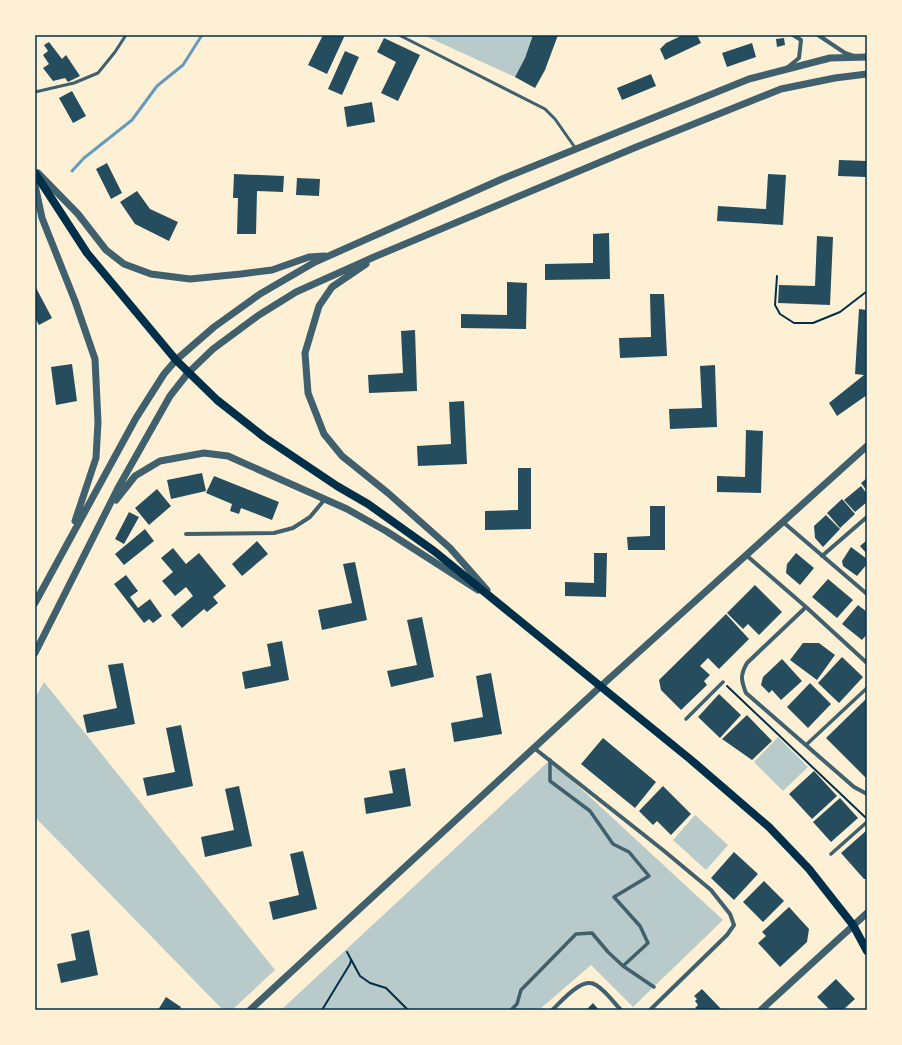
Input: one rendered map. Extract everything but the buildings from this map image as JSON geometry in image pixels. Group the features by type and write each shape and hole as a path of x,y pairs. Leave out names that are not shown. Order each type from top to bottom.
{"main road":[{"path":"35,172 87,253 188,373 217,400 264,437 337,486 368,504 434,551 690,759 769,827 809,869 853,925 867,951"}],"street":[{"path":"786,69 799,58 801,40 793,35"},
{"path":"818,35 845,53 858,57"},
{"path":"35,603 136,418 164,374 176,360 214,327 260,294 315,262 502,179 749,80 830,58 867,57"},
{"path":"35,653 118,488 170,396 188,373 213,349 259,315 296,292 382,254 634,148 781,89 835,78 867,74"},
{"path":"35,172 78,214 106,250 124,264 151,274 190,279 241,274 272,270 309,257 329,256"},
{"path":"35,185 42,218 75,301 95,359 98,422 96,458 82,504 67,544"},
{"path":"382,254 332,287 319,306 305,353 308,393 324,434 342,456 388,493 450,548 499,604"},
{"path":"250,1010 601,686 867,446"},
{"path":"106,513 135,476 160,461 204,453 228,456 347,509 386,531 499,604"},
{"path":"186,534 274,533 293,528 310,518 325,499"},
{"path":"822,556 867,517"},
{"path":"783,522 867,594"},
{"path":"746,555 867,663"},
{"path":"806,607 747,662 742,672 742,683 746,693 854,787 867,794"},
{"path":"686,719 723,682"},
{"path":"806,745 867,688"},
{"path":"534,748 711,890 730,914 734,925 727,935 650,1010"},
{"path":"550,760 550,781 590,811 613,844 629,852 649,876 614,897 640,926 648,943 623,966"},
{"path":"831,854 867,822"},
{"path":"761,1010 867,913"},
{"path":"511,1010 517,1004 521,990 576,934 592,934 623,966 654,987"},
{"path":"552,1010 579,985 588,983 595,984 621,1010"}],"lane":[{"path":"35,92 74,83 98,73 115,52 126,35"},
{"path":"399,35 545,109 555,119 577,149"}],"path":[{"path":"776,276 775,305 780,314 794,323 813,323 840,312 866,292"},
{"path":"723,682 867,819"},
{"path":"347,952 360,976 370,983 386,988 408,1010"},
{"path":"320,1010 352,960"},
{"path":"320,1010 328,1010"}],"shaded area":[{"path":"423,35 533,35 525,58 515,77"},
{"path":"44,682 275,970 232,1010 223,1010 35,817 35,698"},
{"path":"778,737 808,767 783,791 754,762"},
{"path":"550,760 723,920 633,1007 591,965 539,1010 281,1010"},
{"path":"695,815 728,845 706,870 673,840"}],"waterway":[{"path":"72,171 84,158 132,120 157,86 183,65 202,35"}]}
